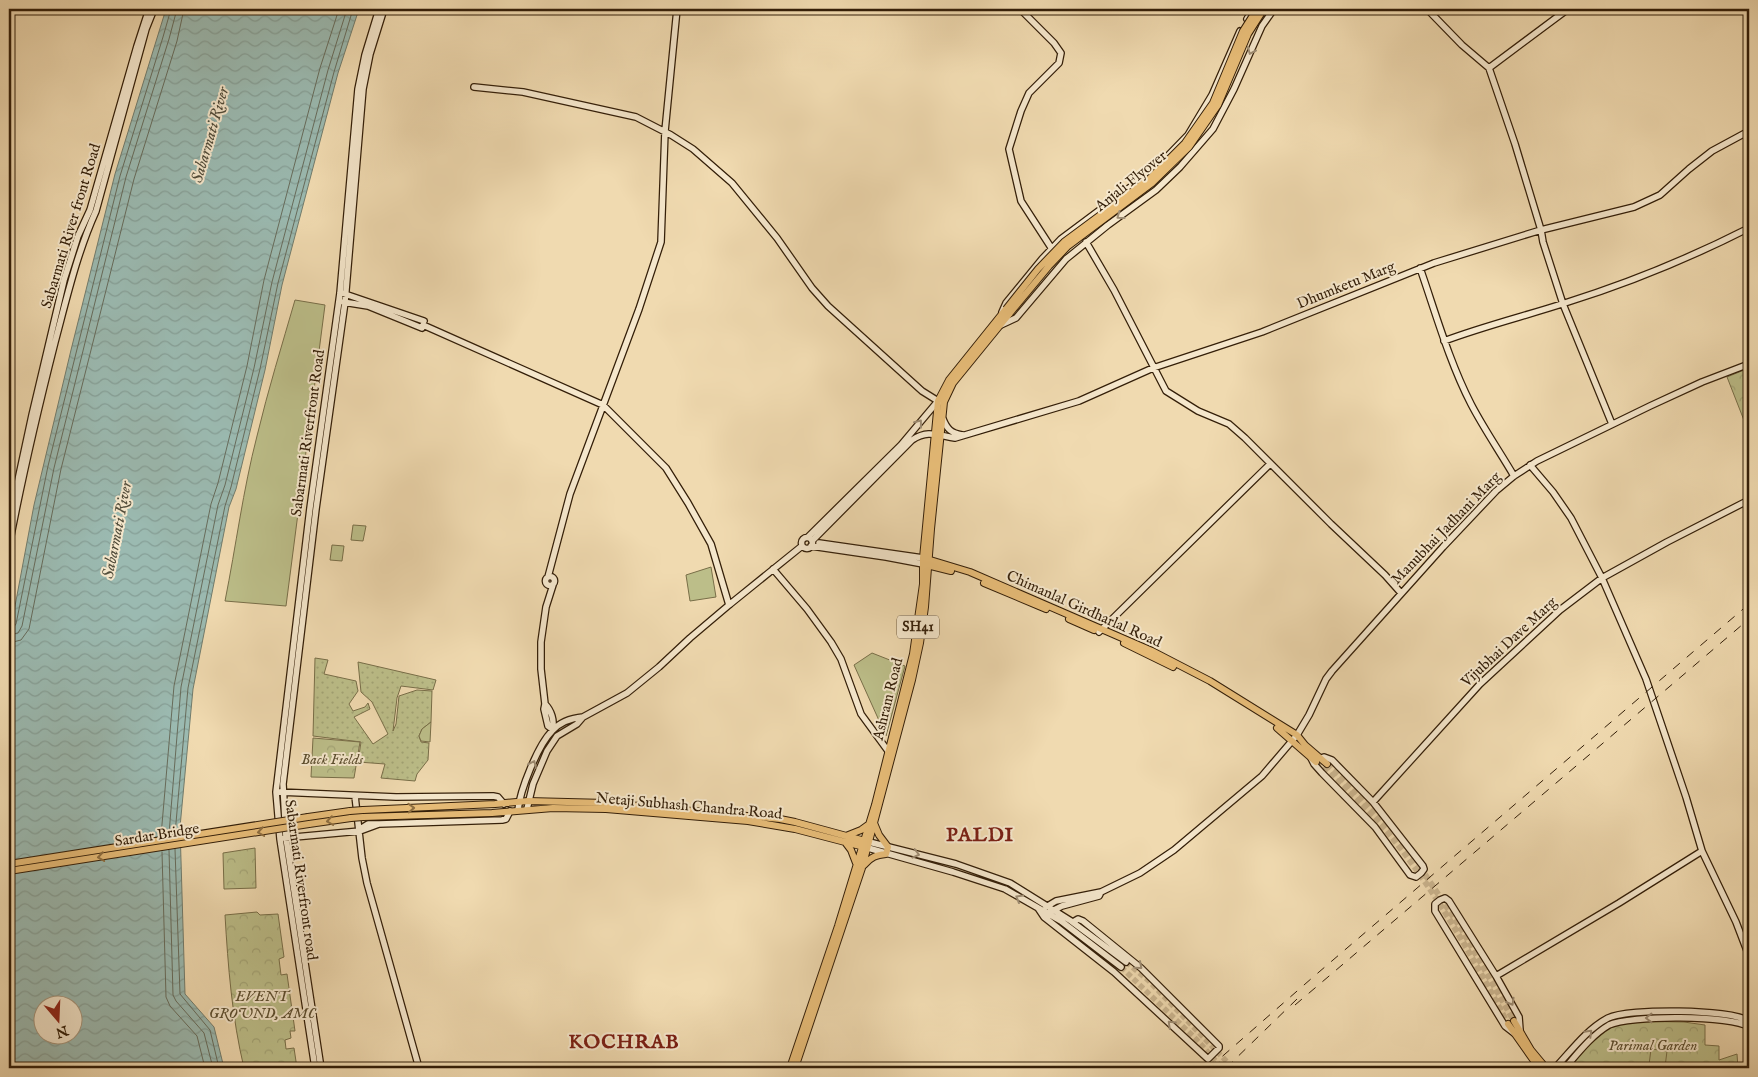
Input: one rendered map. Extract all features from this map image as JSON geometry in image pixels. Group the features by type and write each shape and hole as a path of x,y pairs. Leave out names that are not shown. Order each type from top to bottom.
{"main road":[{"name":"Anjali Flyover","path":"1001,326 1006,312 1038,269 1064,242 1149,179 1185,143 1213,103 1243,31 1255,9"},
{"name":"Anjali Flyover","path":"1006,312 1068,246 1152,183 1189,147 1218,105 1248,34 1264,9"},
{"name":"Ashram Road","path":"795,1068 859,867 920,643 941,402 949,380 1006,312"},
{"name":"Ashram Road","path":"937,435 942,418 941,402 953,384 1001,326"},
{"name":"Ashram Road","path":"871,824 908,678 926,562"},
{"name":"Chimanlal Girdharlal Road","path":"926,562 970,572 1210,680 1297,735 1316,759"},
{"name":"Chimanlal Girdharlal Road","path":"1101,630 1208,684 1282,731 1316,759"},
{"path":"1316,759 1327,764"},
{"name":"Netaji Subhash Chandra Road","path":"309,820 363,813 528,801 607,803 751,816 795,822 845,839"},
{"name":"Netaji Subhash Chandra Road","path":"363,813 492,813 527,809 606,809 748,821 865,844"},
{"name":"Sardar Bridge","path":"9,864 309,820"},
{"name":"Sardar Bridge","path":"9,871 309,820"},
{"path":"871,824 887,850 869,859 859,867 845,839 871,824"},
{"name":"Ashram Road","path":"790,1068 859,867"},
{"path":"1511,1023 1539,1068"},
{"path":"1517,1032 1546,1068"}],"street":[{"name":"Sabarmati River front Road","path":"9,522 64,280 78,236 90,210 149,9"},
{"path":"9,546 41,398 71,282 84,238 96,211 146,29 154,9"},
{"path":"343,294 359,81 379,9"},
{"path":"343,294 363,89 373,42 384,9"},
{"path":"518,810 522,790 541,747 554,724 546,704 541,669 541,642 550,585 555,581 550,578 570,494 662,242 665,131 677,9"},
{"path":"1020,9 1054,43 1061,53 1059,63 1030,93 1021,111 1009,149 1021,201 1052,249"},
{"path":"1006,312 1006,303 1061,239 1156,168 1188,135 1215,90 1235,42 1255,9"},
{"path":"1001,326 1016,318 1066,259 1159,187 1180,167 1212,129 1262,26 1274,9"},
{"path":"1427,9 1462,45 1488,68 1515,144 1542,230 1543,242 1564,304 1612,424"},
{"path":"1488,68 1568,9"},
{"path":"474,87 523,92 636,117 665,131 693,149 732,183 777,238 812,288 828,306 922,391 941,402 811,542 802,539 802,546 729,605 627,693 583,716 572,718 552,729"},
{"path":"1215,90 1227,101"},
{"name":"Dhumketu Marg","path":"811,542 912,440 920,435 954,438 1079,401 1153,368 1262,332 1434,262 1542,230 1634,207 1660,195 1712,151 1749,131"},
{"path":"1148,174 1159,187"},
{"path":"1444,342 1464,334 1564,304 1649,274 1712,247 1749,228"},
{"path":"1086,242 1114,290 1166,391 1198,411 1229,424 1385,575 1401,593"},
{"path":"1420,268 1444,342 1472,405 1514,476"},
{"path":"343,294 423,324 603,405 666,468 712,544 729,605"},
{"name":"Sabarmati Riverfront Road","path":"293,666 310,508 343,294"},
{"path":"341,301 368,306 423,324"},
{"name":"Manubhai Jadhani Marg","path":"1046,909 1060,900 1101,892 1140,873 1174,850 1262,776 1293,742 1309,715 1326,679 1401,593 1484,503 1514,476 1612,424 1682,390 1749,364"},
{"path":"942,418 947,428 953,433 962,435"},
{"path":"1101,630 1270,464"},
{"path":"1530,466 1553,492 1571,518 1602,578 1646,679 1686,796 1702,851 1736,922 1749,956"},
{"name":"Vijubhai Dave Marg","path":"1373,802 1480,684 1560,610 1602,578 1749,500"},
{"name":"Chimanlal Girdharlal Road","path":"802,546 808,548 811,542 926,562"},
{"path":"772,569 807,609 831,642 841,659 861,714 888,751"},
{"name":"Sabarmati Riverfront road","path":"293,666 280,792 283,838 315,1068"},
{"path":"527,809 533,784 547,751 558,736 576,724 583,716"},
{"path":"552,729 558,736"},
{"path":"1324,757 1332,760 1373,802 1423,866 1424,869 1416,877 1410,875 1374,827 1314,764 1316,759 1324,757"},
{"path":"280,792 396,798 492,796 498,797 504,804"},
{"path":"356,796 360,842 367,883 419,1068"},
{"path":"283,838 360,830 379,824 502,820 506,819 510,811"},
{"name":"Sabarmati Riverfront road","path":"283,838 321,1068"},
{"path":"865,844 974,869 1010,883 1121,967"},
{"path":"887,850 1005,889 1073,922 1126,962"},
{"path":"1496,976 1702,851"},
{"path":"1445,898 1449,901 1496,976 1519,1017 1517,1032 1505,1026 1434,911 1435,904 1440,900 1445,898"},
{"path":"1046,909 1044,917 1127,983 1208,1059 1219,1048 1206,1031 1141,968 1082,920 1078,919 1073,922"},
{"path":"1555,1068 1598,1024 1619,1014 1648,1011 1682,1012 1737,1016 1748,1022"},
{"path":"1565,1068 1603,1029 1621,1021 1640,1018 1668,1018 1748,1022"},
{"path":"1234,1068 1237,1066 1240,1068"}],"green space":[{"path":"295,300 325,305 286,606 225,601 252,456 270,385"},
{"path":"1749,368 1749,427 1747,428 1727,377"},
{"path":"353,525 366,526 363,541 351,540"},
{"path":"332,545 344,546 342,561 330,560"},
{"path":"711,567 716,597 690,601 686,575"},
{"path":"872,653 905,666 886,736 854,665"},
{"path":"315,658 328,660 324,674 356,681 358,691 349,704 353,711 365,707 368,703 370,709 354,717 373,744 388,734 372,702 361,692 358,662 436,680 433,690 401,686 397,698 393,731 396,724 399,696 417,690 432,691 431,722 422,729 419,736 421,742 429,743 428,760 417,774 415,781 381,778 385,764 358,762 361,742 313,736"},
{"path":"431,722 430,742 421,741 419,736 422,729"},
{"name":"Back Fields","path":"313,738 360,742 354,778 311,777"},
{"path":"255,848 256,888 224,889 223,853"},
{"name":"EVENT GROUND, AMC","path":"257,912 260,915 278,914 284,957 279,959 281,975 287,974 295,1031 290,1031 291,1038 285,1040 286,1049 294,1048 297,1068 244,1068 229,973 225,915"},
{"name":"Parimal Garden","path":"1624,1021 1684,1022 1705,1025 1705,1045 1719,1046 1719,1060 1737,1054 1738,1068 1567,1068 1608,1026"},
{"path":"1651,1049 1667,1051 1665,1067 1649,1065"}],"water":[{"name":"Sabarmati River","path":"166,9 359,9 338,73 282,285 265,370 236,489 229,507 193,689 180,827 185,994 214,1027 224,1068 9,1068 9,638 34,505 115,174"}],"tunnel":[{"path":"1316,762 1376,820 1410,861 1456,929 1508,1024"},
{"path":"1327,764 1390,827"},
{"path":"1420,867 1462,930 1514,1021"},
{"path":"1126,962 1148,980 1233,1068"},
{"path":"1121,967 1197,1040 1222,1068"}],"railway":[{"path":"1209,1068 1749,604"},
{"path":"1295,1005 1749,619"},
{"path":"1226,1068 1297,999"}],"district":[{"name":"PALDI","path":"980,835"},
{"name":"KOCHRAB","path":"624,1042"}]}
